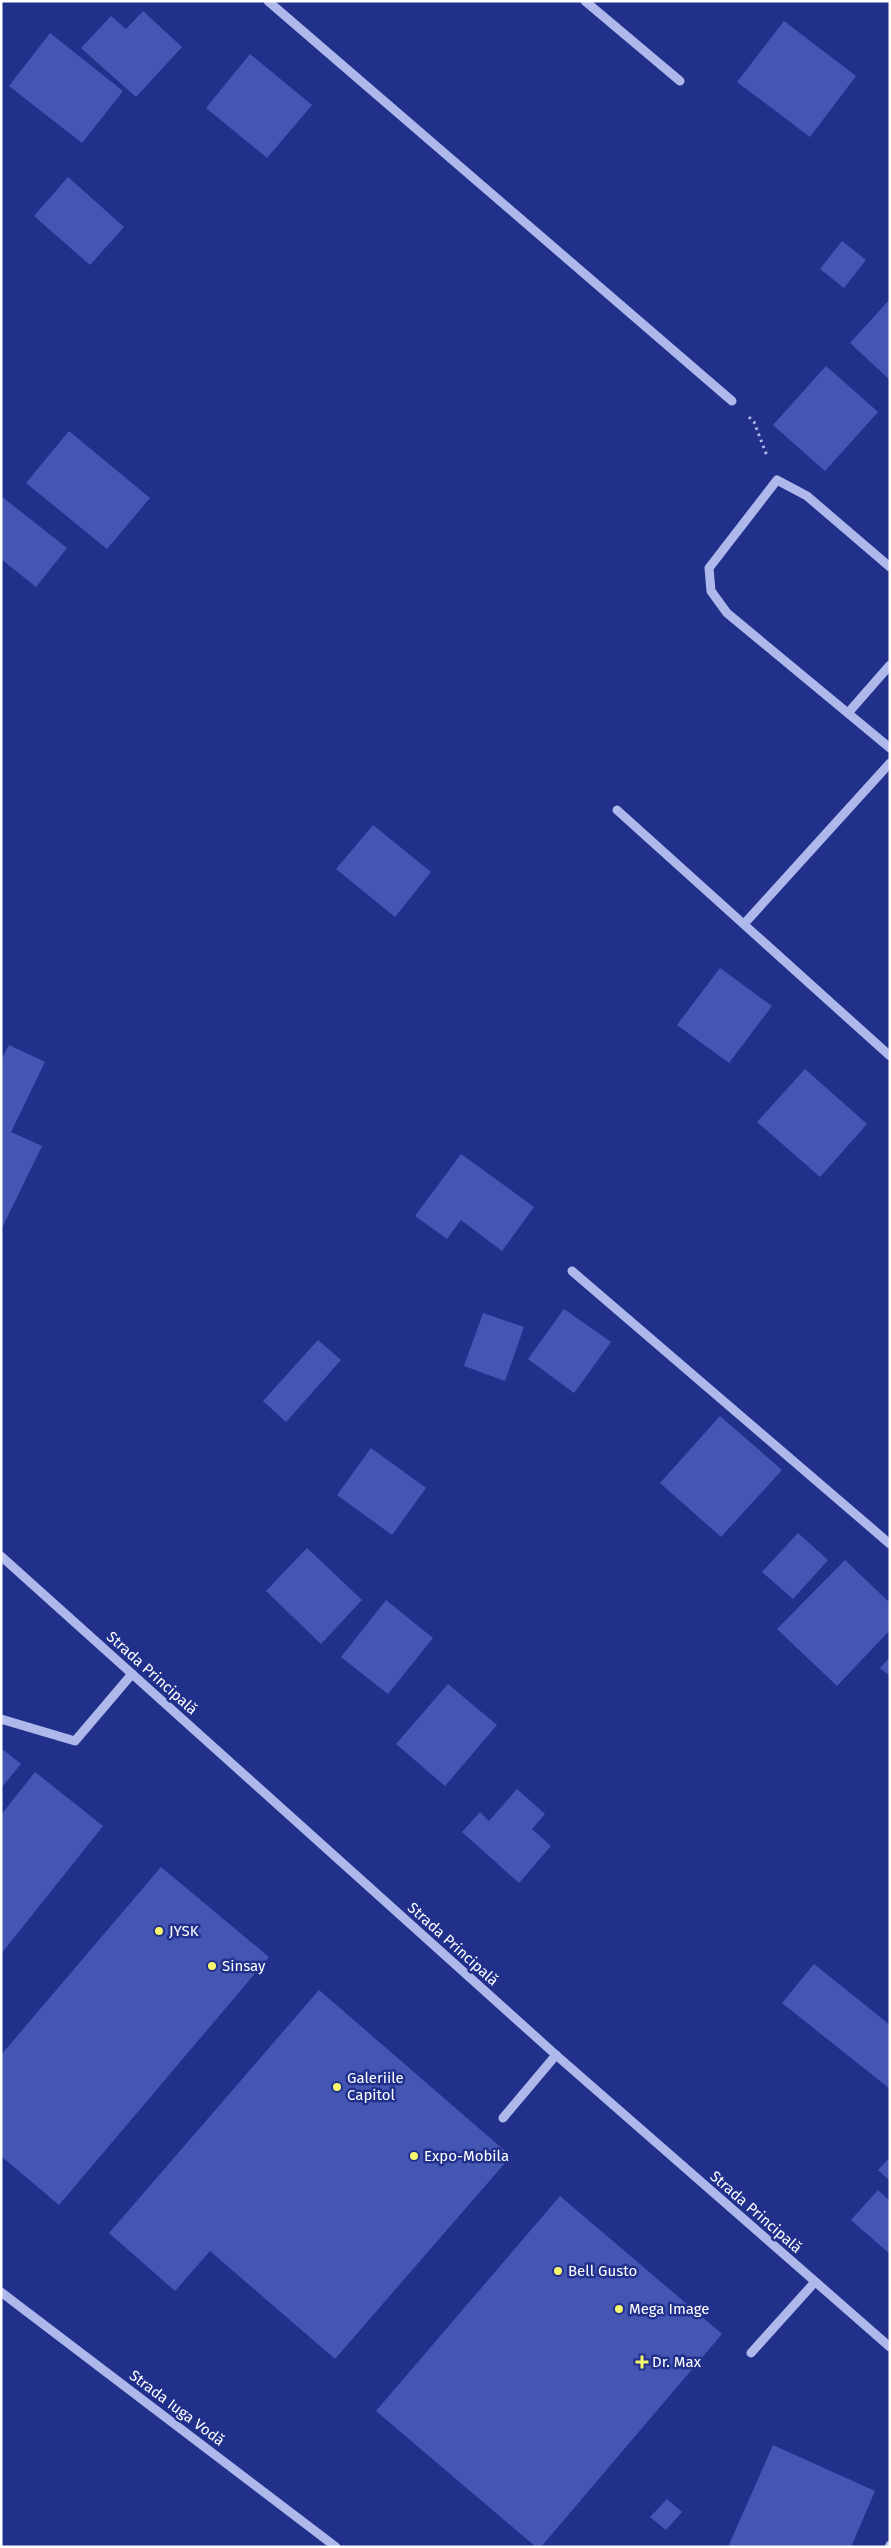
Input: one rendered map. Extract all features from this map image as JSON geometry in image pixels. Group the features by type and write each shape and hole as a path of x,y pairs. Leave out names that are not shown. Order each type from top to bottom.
{"street":[{"path":"268,1 732,401"},
{"path":"585,1 680,81"},
{"path":"890,567 807,496 776,480 709,568 711,591 727,613 890,748"},
{"path":"848,713 890,664"},
{"path":"744,924 890,763"},
{"path":"617,810 890,1056"},
{"path":"572,1271 890,1544"},
{"name":"Strada Principală","path":"1,1556 556,2055 890,2348"},
{"path":"1,1719 74,1741 132,1674"},
{"path":"503,2118 556,2055"},
{"path":"751,2352 814,2282"},
{"name":"Strada Iuga Vodă","path":"1,2292 336,2547"}],"path":[{"path":"732,401 754,422 776,480"}],"building":[{"path":"143,11 182,47 136,97 81,48 111,16 126,29"},
{"path":"784,21 856,76 810,137 737,82"},
{"path":"50,33 123,91 82,143 9,86"},
{"path":"250,54 312,105 267,158 206,108"},
{"path":"68,177 124,227 90,265 34,216"},
{"path":"842,241 866,260 844,288 820,269"},
{"path":"890,299 890,380 850,343"},
{"path":"826,366 878,412 825,471 773,425"},
{"path":"69,431 150,498 107,549 26,483"},
{"path":"1,496 67,548 36,587 1,559"},
{"path":"373,825 431,872 395,917 336,869"},
{"path":"720,968 772,1006 729,1063 677,1025"},
{"path":"9,1045 45,1062 11,1132 42,1146 1,1230 1,1060"},
{"path":"805,1069 867,1124 820,1177 757,1122"},
{"path":"461,1154 534,1207 502,1251 461,1220 447,1239 415,1216"},
{"path":"564,1309 611,1342 574,1393 528,1359"},
{"path":"483,1313 524,1327 505,1381 464,1366"},
{"path":"318,1340 341,1360 286,1422 263,1401"},
{"path":"720,1416 782,1470 721,1537 660,1483"},
{"path":"371,1448 426,1488 392,1535 337,1495"},
{"path":"798,1533 828,1560 793,1599 762,1572"},
{"path":"307,1548 362,1600 321,1644 266,1591"},
{"path":"845,1560 890,1603 890,1630 837,1686 777,1629"},
{"path":"386,1600 433,1638 388,1694 341,1657"},
{"path":"890,1657 890,1676 880,1668"},
{"path":"448,1684 497,1725 445,1786 396,1744"},
{"path":"1,1748 21,1764 1,1788"},
{"path":"35,1772 103,1826 1,1954 1,1815"},
{"path":"517,1789 545,1814 532,1829 551,1846 519,1883 462,1832 480,1812 489,1821"},
{"path":"161,1867 269,1957 59,2205 1,2156 1,2055"},
{"path":"814,1964 890,2025 890,2089 782,2003"},
{"path":"319,1990 511,2156 335,2359 210,2251 175,2291 109,2233"},
{"path":"890,2157 890,2181 878,2170"},
{"path":"878,2190 890,2201 890,2254 851,2220"},
{"path":"560,2196 722,2334 541,2547 536,2547 376,2411"},
{"path":"773,2445 875,2491 851,2547 728,2547"},
{"path":"667,2499 682,2512 666,2530 650,2517"}],"place":[{"name":"JYSK","path":"159,1931"},
{"name":"Sinsay","path":"212,1966"},
{"name":"Galeriile Capitol","path":"337,2087"},
{"name":"Expo-Mobila","path":"414,2156"},
{"name":"Bell Gusto","path":"558,2271"},
{"name":"Mega Image","path":"619,2309"},
{"name":"Dr. Max","path":"642,2362"}]}
